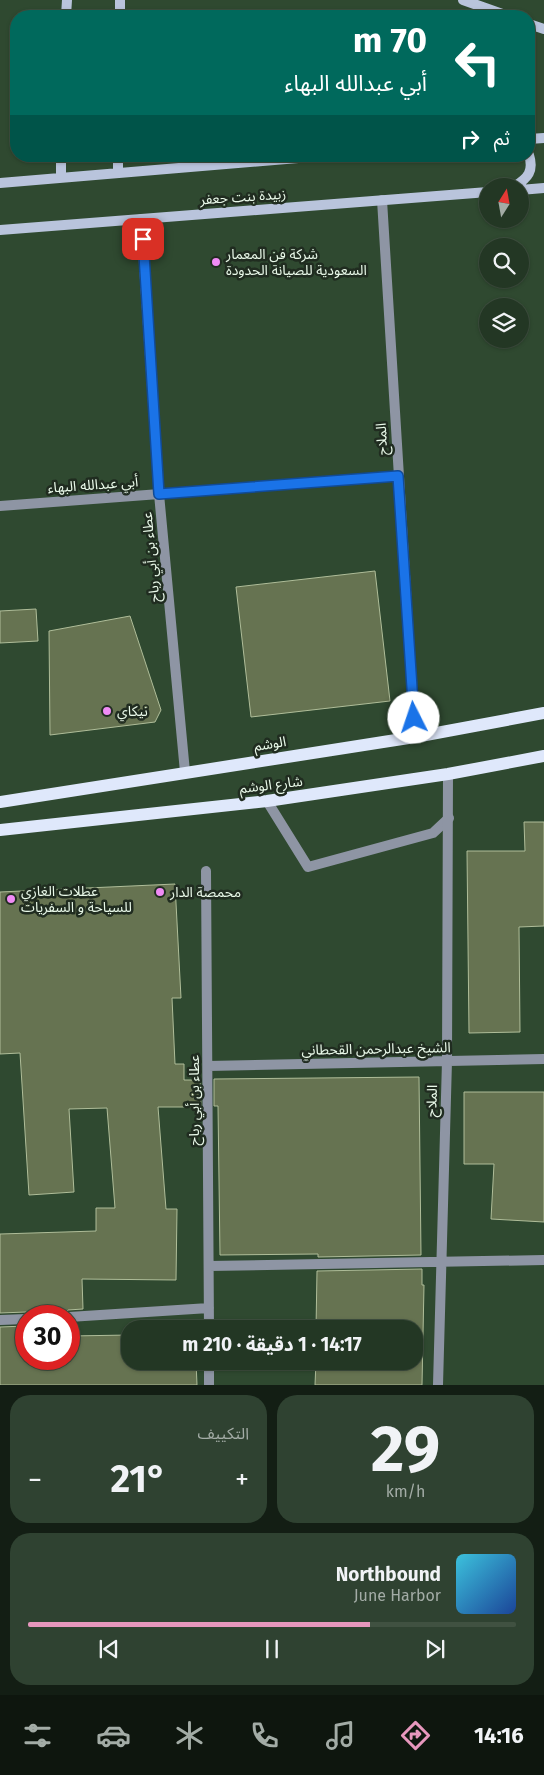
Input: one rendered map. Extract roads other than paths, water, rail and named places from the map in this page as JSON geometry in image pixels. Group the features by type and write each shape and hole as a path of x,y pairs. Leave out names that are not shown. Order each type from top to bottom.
{"main road":[{"name":"الوشم","path":"0,802 415,737 544,713"},
{"name":"شارع الوشم","path":"0,830 267,802 448,774 544,756"}],"street":[{"path":"463,0 491,10"},
{"path":"61,178 62,162"},
{"path":"118,162 118,173"},
{"path":"0,183 250,162"},
{"path":"527,178 531,168 530,162"},
{"path":"529,189 544,188"},
{"name":"زبيدة بنت جعفر","path":"0,230 479,193"},
{"name":"الملاح","path":"382,200 415,737"},
{"name":"عطاء بن أبي رباح","path":"142,219 159,494 185,772"},
{"name":"أبي عبدالله البهاء","path":"0,506 398,476"},
{"name":"الملاح","path":"438,1385 447,1061 448,774"},
{"path":"267,802 308,867 433,833 449,818"},
{"name":"عطاء بن أبي رباح","path":"206,871 209,1320"},
{"name":"الشيخ عبدالرحمن القحطاني","path":"208,1066 544,1059"},
{"path":"209,1266 544,1260"},
{"path":"80,1315 209,1308"},
{"path":"0,1320 15,1319"},
{"path":"209,1370 210,1385"}],"place":[{"name":"شركة فن المعمار السعودية للصيانة الحدودة","path":"216,262"},
{"name":"نيكاي","path":"107,711"},
{"name":"محمصة الدار","path":"160,892"},
{"name":"عطلات الغازي للسياحة و السفريات","path":"11,899"}]}
